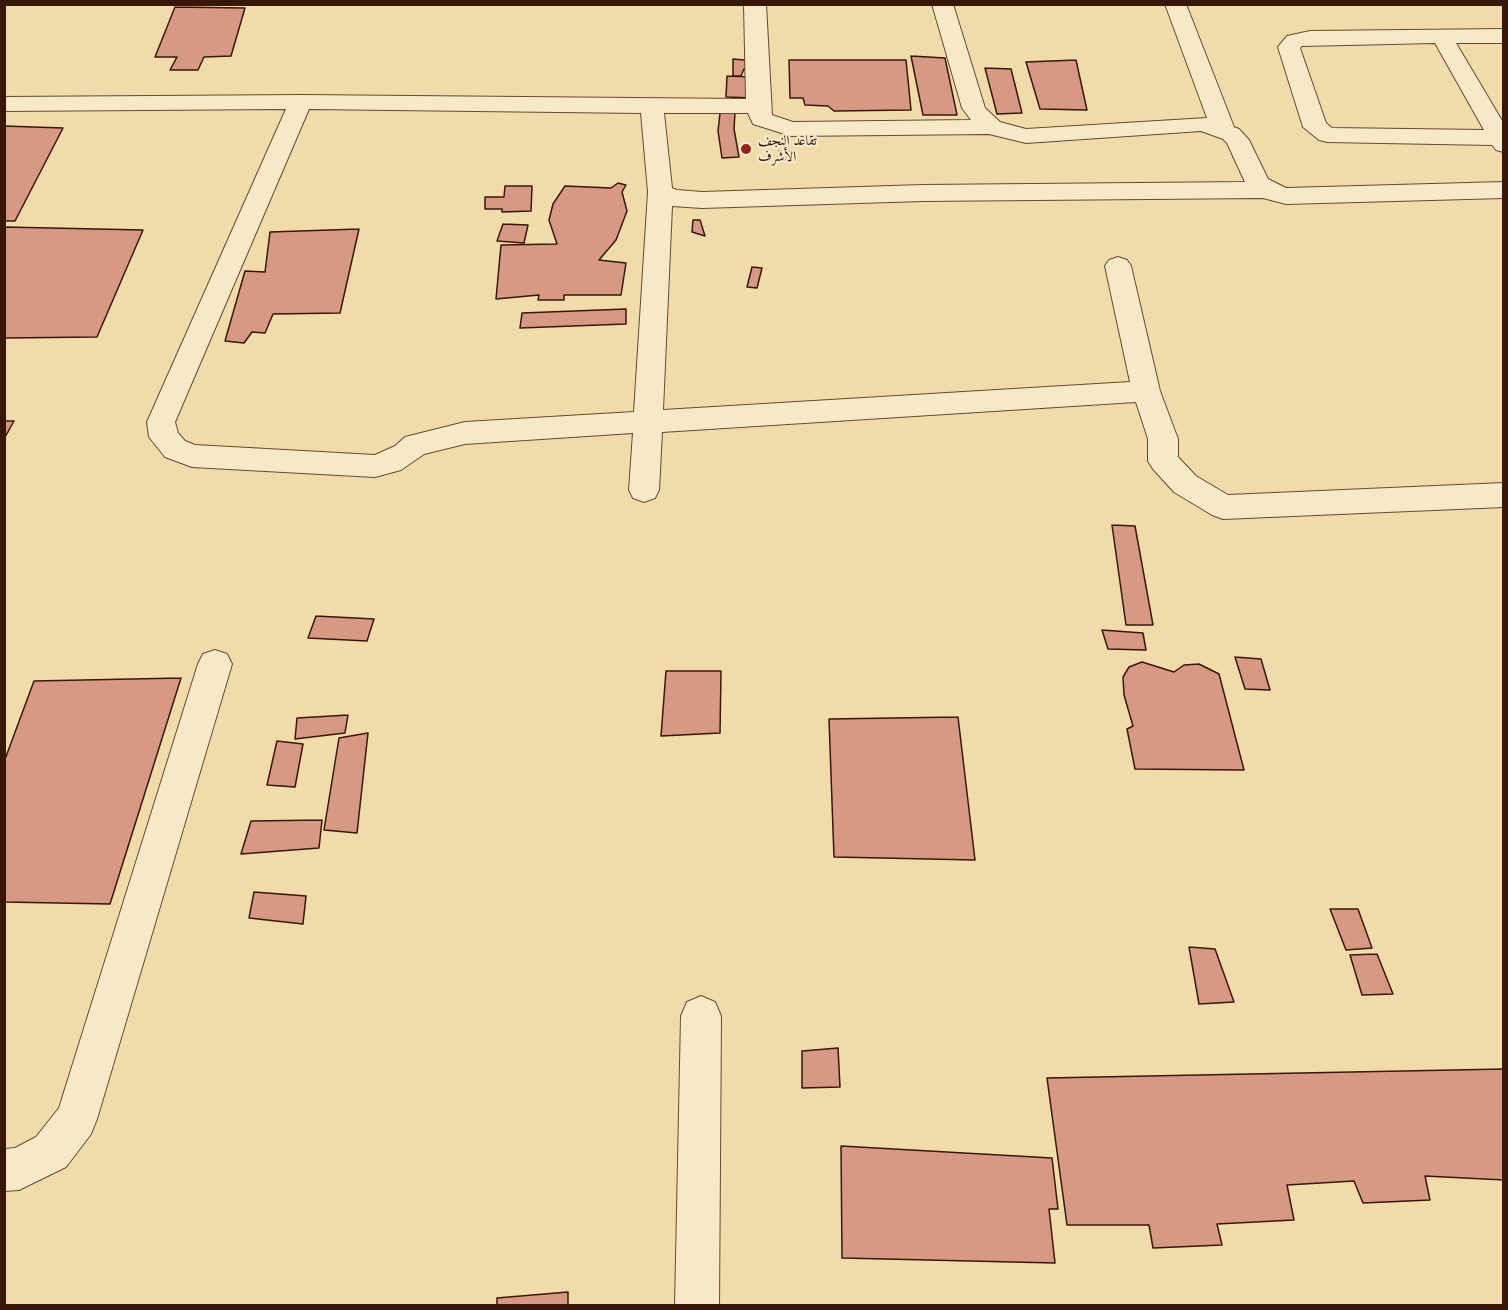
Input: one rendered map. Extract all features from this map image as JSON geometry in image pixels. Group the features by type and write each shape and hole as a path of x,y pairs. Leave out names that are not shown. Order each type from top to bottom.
{"lane":[{"path":"755,4 758,106 761,119 791,129 992,127 1026,136 1193,123 1223,129 1237,140 1255,178 1266,190"},
{"path":"942,4 974,108 992,127"},
{"path":"1175,4 1223,129"},
{"path":"1502,140 1328,135 1315,127 1289,47 1294,41 1310,38 1503,36"},
{"path":"1442,38 1502,140"},
{"path":"4,104 301,102 758,106"},
{"path":"301,102 166,406 161,422 164,437 175,449 192,456 375,466 391,462 415,445 465,434 1146,391"},
{"path":"644,490 660,192 652,106"},
{"path":"660,192 672,198 702,200 923,193 1266,190 1286,196 1503,190"},
{"path":"1118,266 1146,391 1163,439 1163,461 1185,484 1223,507 1503,495"},
{"path":"4,1170 19,1169 51,1152 76,1119 215,663"},
{"path":"697,1305 701,1016"}],"building":[{"path":"175,7 245,8 231,56 204,57 198,70 170,70 177,57 155,57"},
{"path":"911,56 945,58 957,115 923,115"},
{"path":"733,59 755,61 754,71 744,69 741,76 733,76"},
{"path":"789,60 906,60 911,110 834,111 828,106 805,105 803,98 790,98"},
{"path":"1076,60 1087,110 1040,109 1026,62"},
{"path":"985,68 1011,69 1022,113 997,114"},
{"path":"727,76 754,77 753,98 726,97"},
{"path":"735,112 734,129 739,157 722,158 718,131 720,113"},
{"path":"4,126 63,128 15,221 4,221"},
{"path":"779,151 791,151 792,160 778,159"},
{"path":"618,183 626,185 622,192 627,211 616,240 599,260 626,263 621,295 564,295 564,300 538,300 539,295 496,299 501,245 557,244 549,220 553,204 565,186 611,188"},
{"path":"505,186 532,186 531,211 502,212 502,209 485,209 485,197 504,197"},
{"path":"693,220 700,220 705,236 692,232"},
{"path":"503,224 528,225 524,243 497,241"},
{"path":"4,227 143,230 97,337 4,338"},
{"path":"359,229 340,313 273,314 265,333 252,332 244,343 225,341 245,271 265,272 270,232"},
{"path":"752,267 762,268 757,288 747,287"},
{"path":"626,309 626,324 520,328 522,313"},
{"path":"4,421 14,421 4,439"},
{"path":"1112,525 1135,526 1153,625 1126,625"},
{"path":"316,616 374,619 367,641 308,638"},
{"path":"1102,630 1143,633 1146,650 1108,649"},
{"path":"1235,657 1261,659 1270,690 1245,689"},
{"path":"1142,662 1174,672 1184,665 1199,664 1219,674 1244,770 1135,769 1127,729 1133,726 1124,695 1123,677 1129,667"},
{"path":"666,671 721,671 720,733 661,736"},
{"path":"181,678 110,904 4,902 4,762 34,681"},
{"path":"348,715 345,733 295,739 297,718"},
{"path":"958,717 975,860 834,857 829,719"},
{"path":"368,733 357,833 324,830 339,738"},
{"path":"277,741 303,744 295,787 267,785"},
{"path":"322,820 319,848 241,854 251,821"},
{"path":"254,892 306,896 303,924 249,918"},
{"path":"1330,909 1358,909 1372,948 1346,950"},
{"path":"1189,947 1215,949 1234,1002 1199,1004"},
{"path":"1377,954 1393,994 1362,995 1350,955"},
{"path":"838,1048 840,1087 802,1088 802,1051"},
{"path":"1504,1069 1504,1180 1425,1176 1430,1200 1363,1203 1354,1181 1287,1185 1294,1220 1217,1224 1222,1245 1153,1248 1149,1225 1067,1225 1047,1078"},
{"path":"841,1146 1052,1158 1058,1209 1049,1209 1055,1263 842,1258"},
{"path":"568,1292 568,1306 497,1306 497,1298"}],"place":[{"name":"تقاعد النجف الأشرف","path":"746,149"}]}
